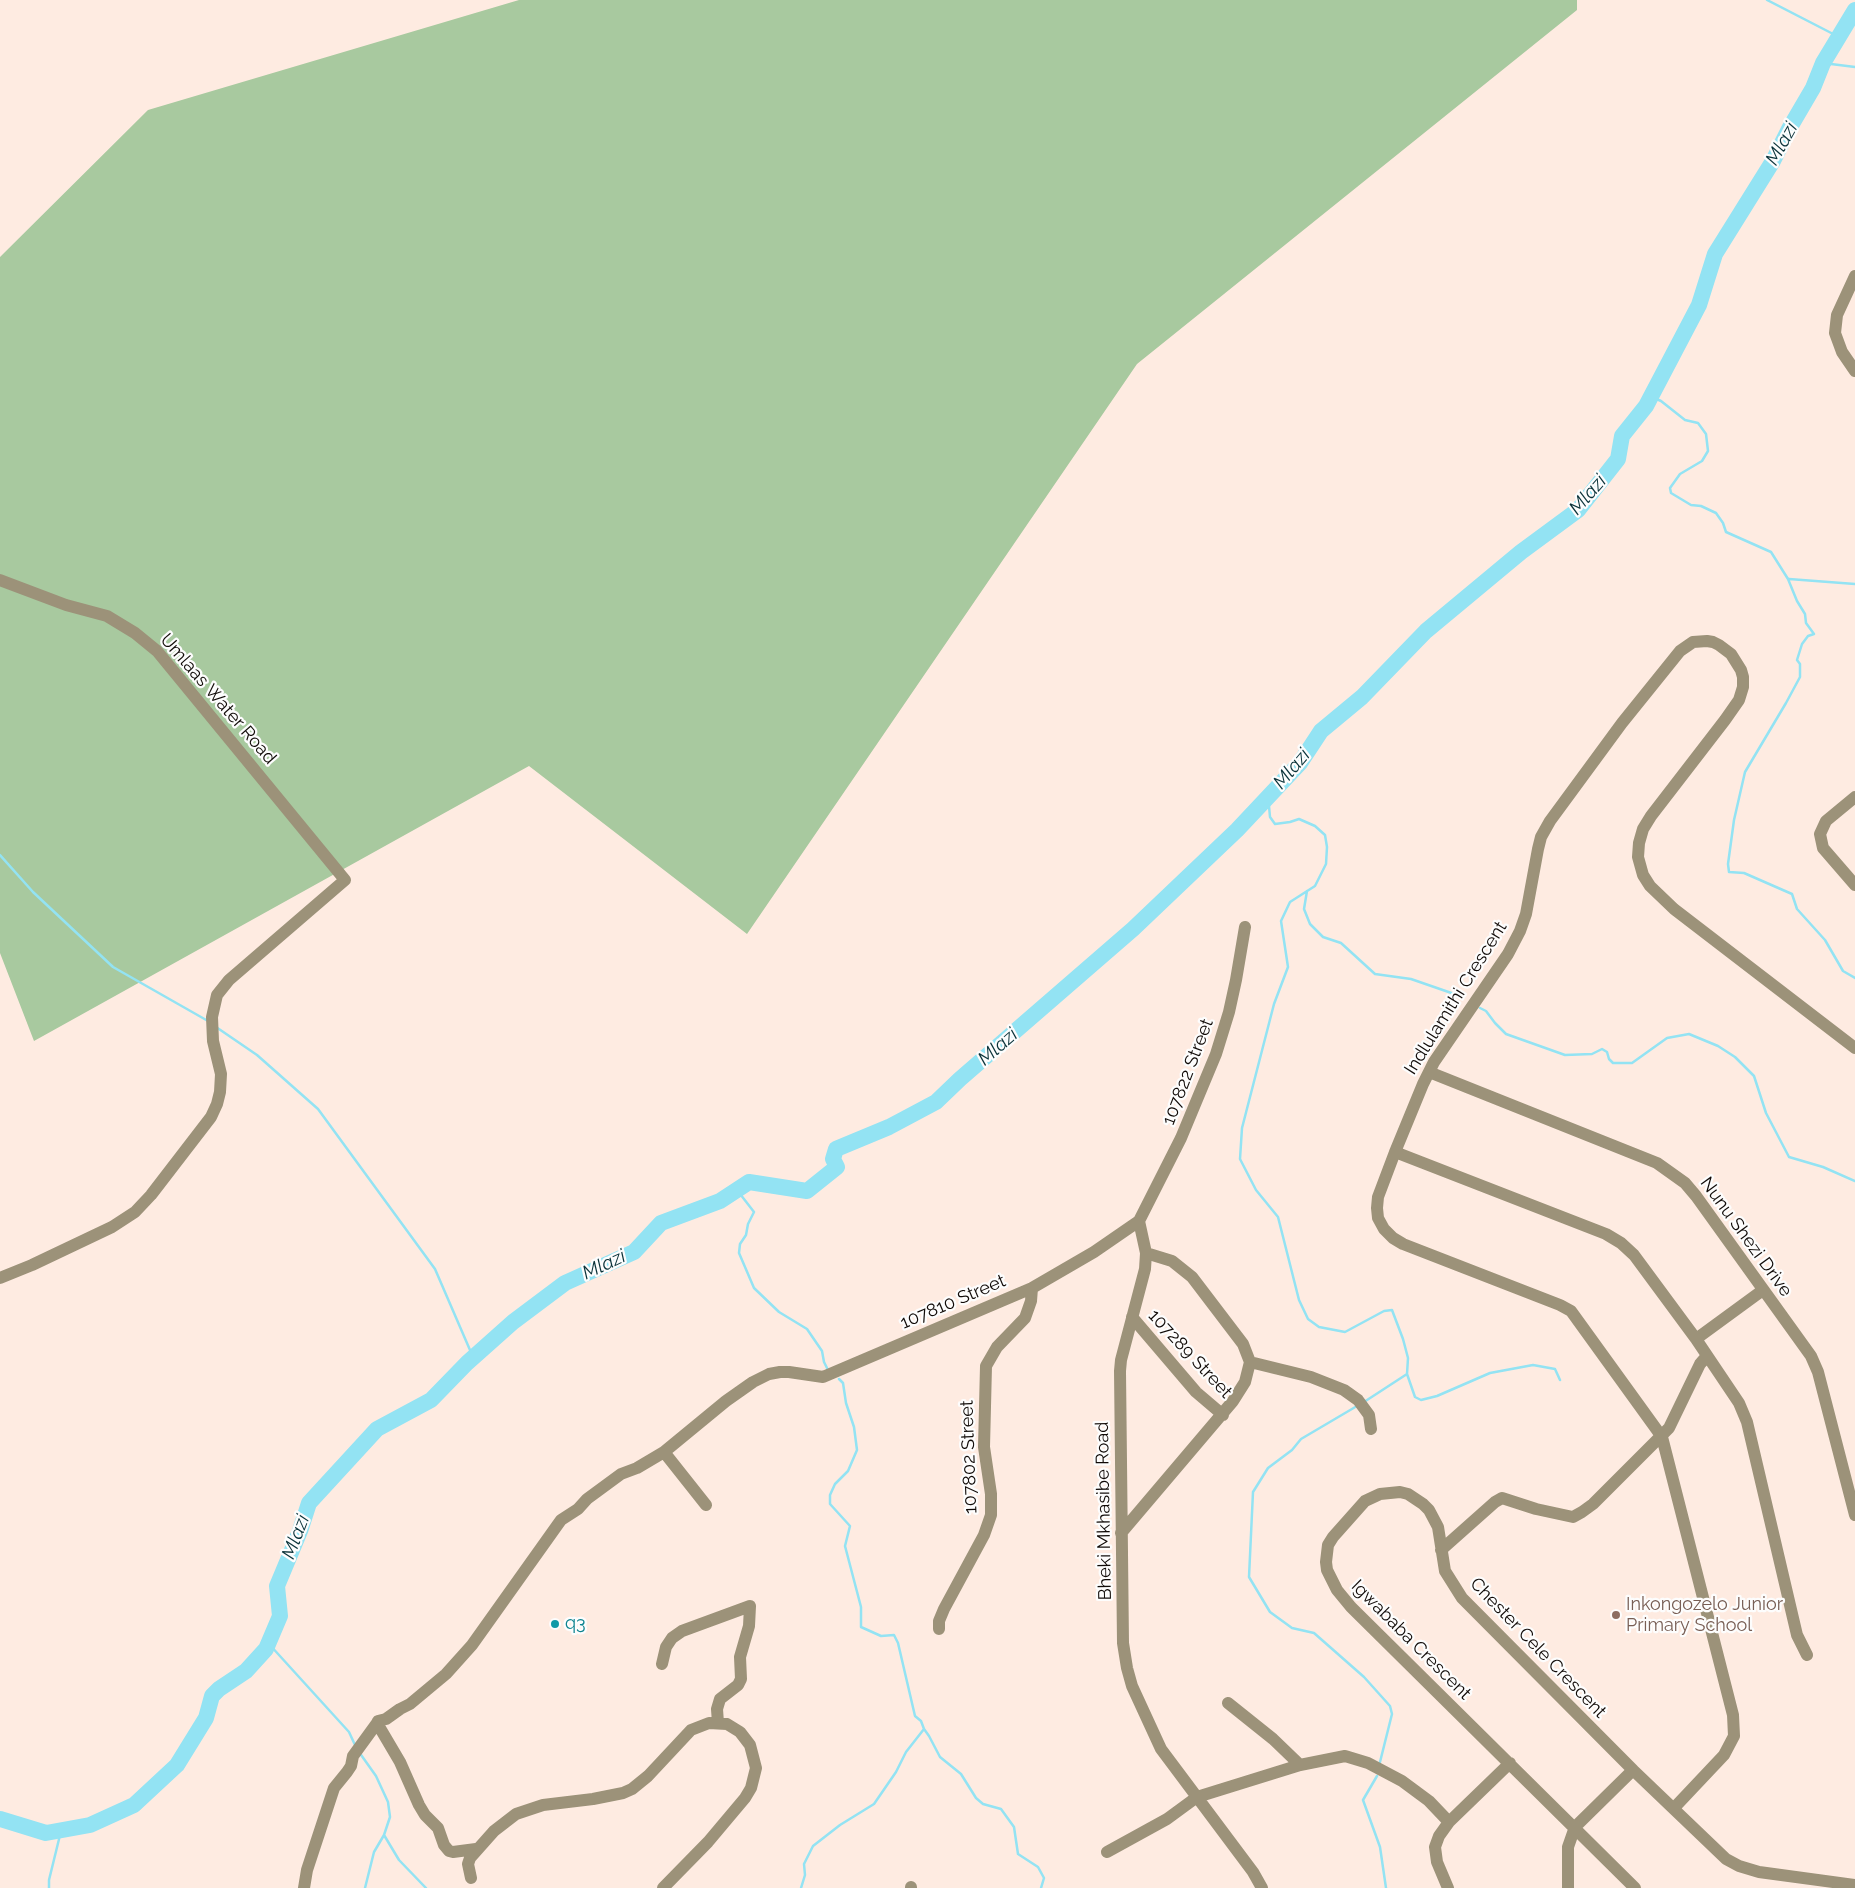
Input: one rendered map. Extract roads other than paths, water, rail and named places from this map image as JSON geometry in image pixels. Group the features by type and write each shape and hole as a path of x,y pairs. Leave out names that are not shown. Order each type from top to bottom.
{"street":[{"path":"1855,276 1837,315 1836,333 1842,352 1855,371"},
{"name":"Umlaas Water Road","path":"0,580 66,605 107,616 136,633 157,651 345,880 229,980 217,995 212,1017 213,1041 221,1074 217,1104 211,1117 151,1195 135,1212 112,1227 0,1278"},
{"name":"Indlulamithi Crescent","path":"1674,1808 1724,1754 1734,1736 1733,1715 1662,1437 1571,1311 1404,1244 1393,1238 1384,1228 1378,1218 1377,1208 1378,1197 1395,1152 1429,1072 1457,1026 1508,954 1520,931 1528,905 1541,838 1550,821 1622,724 1680,652 1687,646 1701,641 1719,645 1731,654 1741,670 1744,677 1743,687 1739,700 1726,720 1651,816 1643,830 1639,843 1638,857 1643,875 1650,886 1674,909 1855,1048"},
{"path":"1855,797 1826,821 1820,834 1823,848 1855,885"},
{"name":"107822 Street","path":"1139,1221 1181,1138 1216,1054 1233,996 1241,960 1245,927"},
{"name":"Nunu Shezi Drive","path":"1429,1072 1657,1163 1674,1174 1696,1196 1811,1356 1818,1372 1855,1516"},
{"path":"1395,1152 1606,1234 1621,1243 1634,1255 1696,1339 1740,1404 1747,1422 1797,1635 1807,1655"},
{"name":"Bheki Mkhasibe Road","path":"1139,1221 1146,1253 1145,1269 1121,1360 1120,1371 1123,1643 1127,1668 1132,1686 1161,1749 1253,1872 1262,1888"},
{"name":"107810 Street","path":"664,1452 726,1401 753,1382 769,1374 788,1372 823,1377 1032,1288 1094,1252 1139,1221"},
{"path":"1121,1533 1223,1415 1245,1382 1250,1362 1240,1339 1192,1277 1172,1261 1146,1253"},
{"name":"107802 Street","path":"939,1629 939,1621 944,1609 984,1535 991,1516 991,1494 984,1447 986,1366 997,1347 1025,1318 1032,1301 1032,1288"},
{"path":"1696,1339 1764,1290"},
{"name":"107289 Street","path":"1132,1318 1196,1392 1223,1415"},
{"path":"1441,1550 1502,1498 1536,1509 1574,1517 1593,1504 1662,1437 1675,1418 1700,1364 1706,1356"},
{"path":"1250,1362 1311,1377 1344,1390 1358,1400 1369,1415 1371,1429"},
{"path":"304,1888 307,1870 334,1788 351,1766 353,1756 377,1723 410,1704 446,1674 472,1645 561,1520 578,1509 587,1499 621,1474 637,1468 664,1452 706,1505"},
{"name":"Igwababa Crescent","path":"1441,1550 1438,1527 1429,1510 1408,1494 1392,1492 1372,1497 1365,1501 1333,1538 1326,1553 1327,1570 1337,1590 1351,1607 1635,1888"},
{"name":"Chester Cele Crescent","path":"1441,1550 1445,1571 1462,1598 1633,1770 1726,1859 1738,1866 1759,1872 1855,1885"},
{"path":"662,1664 666,1647 672,1638 682,1631 750,1606 749,1626 740,1657 741,1680 738,1685 720,1699 718,1723"},
{"path":"1228,1702 1273,1739 1300,1765"},
{"path":"377,1723 400,1762 419,1805 425,1815 438,1828 444,1845 449,1851 453,1852 476,1849"},
{"path":"471,1878 468,1864 476,1849 507,1821 528,1809 554,1803 612,1796 632,1788 648,1776 692,1730 699,1726 718,1723 734,1728 746,1738 754,1756 755,1779 745,1798 708,1842 663,1888"},
{"path":"1107,1852 1167,1819 1197,1797 1300,1765 1345,1756 1361,1760 1416,1790 1449,1822"},
{"path":"1448,1888 1437,1862 1436,1847 1439,1836 1449,1822 1510,1763"},
{"path":"1568,1888 1568,1847 1575,1827 1633,1770"}],"waterway":[{"path":"1767,0 1839,37"},
{"name":"Mlazi","path":"0,1819 46,1833 90,1825 134,1805 177,1765 206,1718 212,1696 246,1671 266,1649 280,1616 277,1586 300,1531 309,1503 377,1429 431,1400 467,1363 513,1322 565,1283 634,1252 661,1223 720,1201 749,1182 807,1191 837,1167 833,1159 836,1149 889,1127 936,1102 1133,929 1237,830 1300,763 1321,731 1362,697 1426,631 1521,552 1578,510 1618,459 1622,436 1646,406 1699,305 1715,254 1773,161 1813,88 1823,63 1855,10"},
{"path":"1823,63 1855,67"},
{"path":"1650,396 1661,401 1685,420 1698,423 1706,434 1708,451 1702,461 1680,474 1670,488 1671,493 1691,505 1701,506 1716,513 1723,523 1726,532 1771,552 1788,579 1797,601 1805,614 1806,623 1814,634 1808,636 1802,644 1797,660 1800,664 1800,677 1745,772 1734,820 1728,864 1729,872 1744,873 1792,894 1797,909 1825,940 1843,971 1855,978"},
{"path":"1789,579 1855,584"},
{"path":"1268,795 1270,817 1275,824 1299,819 1315,826 1325,835 1327,847 1326,864 1315,886 1290,902 1281,921 1288,967 1274,1004 1242,1128 1240,1159 1256,1190 1278,1217 1299,1300 1308,1319 1319,1327 1345,1332 1384,1311 1392,1310 1408,1358 1407,1374 1364,1402"},
{"path":"0,855 33,892 113,967 208,1021"},
{"path":"1307,891 1304,909 1310,924 1323,937 1341,943 1375,974 1411,979 1463,997"},
{"path":"1480,1008 1486,1011 1506,1034 1565,1055 1592,1054 1602,1049 1607,1052 1609,1059 1613,1063 1632,1063 1667,1038 1689,1034 1718,1046 1735,1057 1754,1076 1766,1113 1789,1157 1823,1167 1855,1181"},
{"path":"216,1027 257,1055 318,1109 435,1269 473,1357"},
{"path":"737,1190 754,1212 748,1224 746,1235 740,1244 739,1253 754,1288 779,1312 807,1329 822,1351 828,1370"},
{"path":"1407,1374 1415,1397 1421,1400 1437,1396 1490,1373 1533,1365 1555,1369 1560,1380"},
{"path":"839,1379 843,1383 846,1403 854,1427 857,1450 848,1471 835,1484 830,1495 830,1504 850,1526 845,1546 861,1607 861,1627 881,1636 894,1635 898,1643 915,1716 921,1721 940,1757 961,1774 976,1798 983,1804 1001,1809 1014,1827 1018,1854 1038,1867 1044,1878 1041,1888"},
{"path":"1357,1406 1301,1439 1292,1450 1268,1468 1253,1492 1249,1577 1270,1612 1292,1628 1314,1633 1364,1677 1390,1706 1392,1714 1380,1762"},
{"path":"269,1644 349,1732 355,1745"},
{"path":"801,1888 805,1875 804,1864 813,1846 840,1825 874,1804 896,1772 906,1752 924,1729"},
{"path":"359,1752 376,1776 388,1802 390,1817 384,1835 374,1852 365,1888"},
{"path":"1377,1776 1363,1800 1380,1847 1386,1888"},
{"path":"49,1888 49,1880 61,1831"},
{"path":"384,1835 399,1860 426,1888"}],"place":[{"name":"Inkongozelo Junior Primary School","path":"1616,1615"},
{"name":"q3","path":"555,1624"}]}
